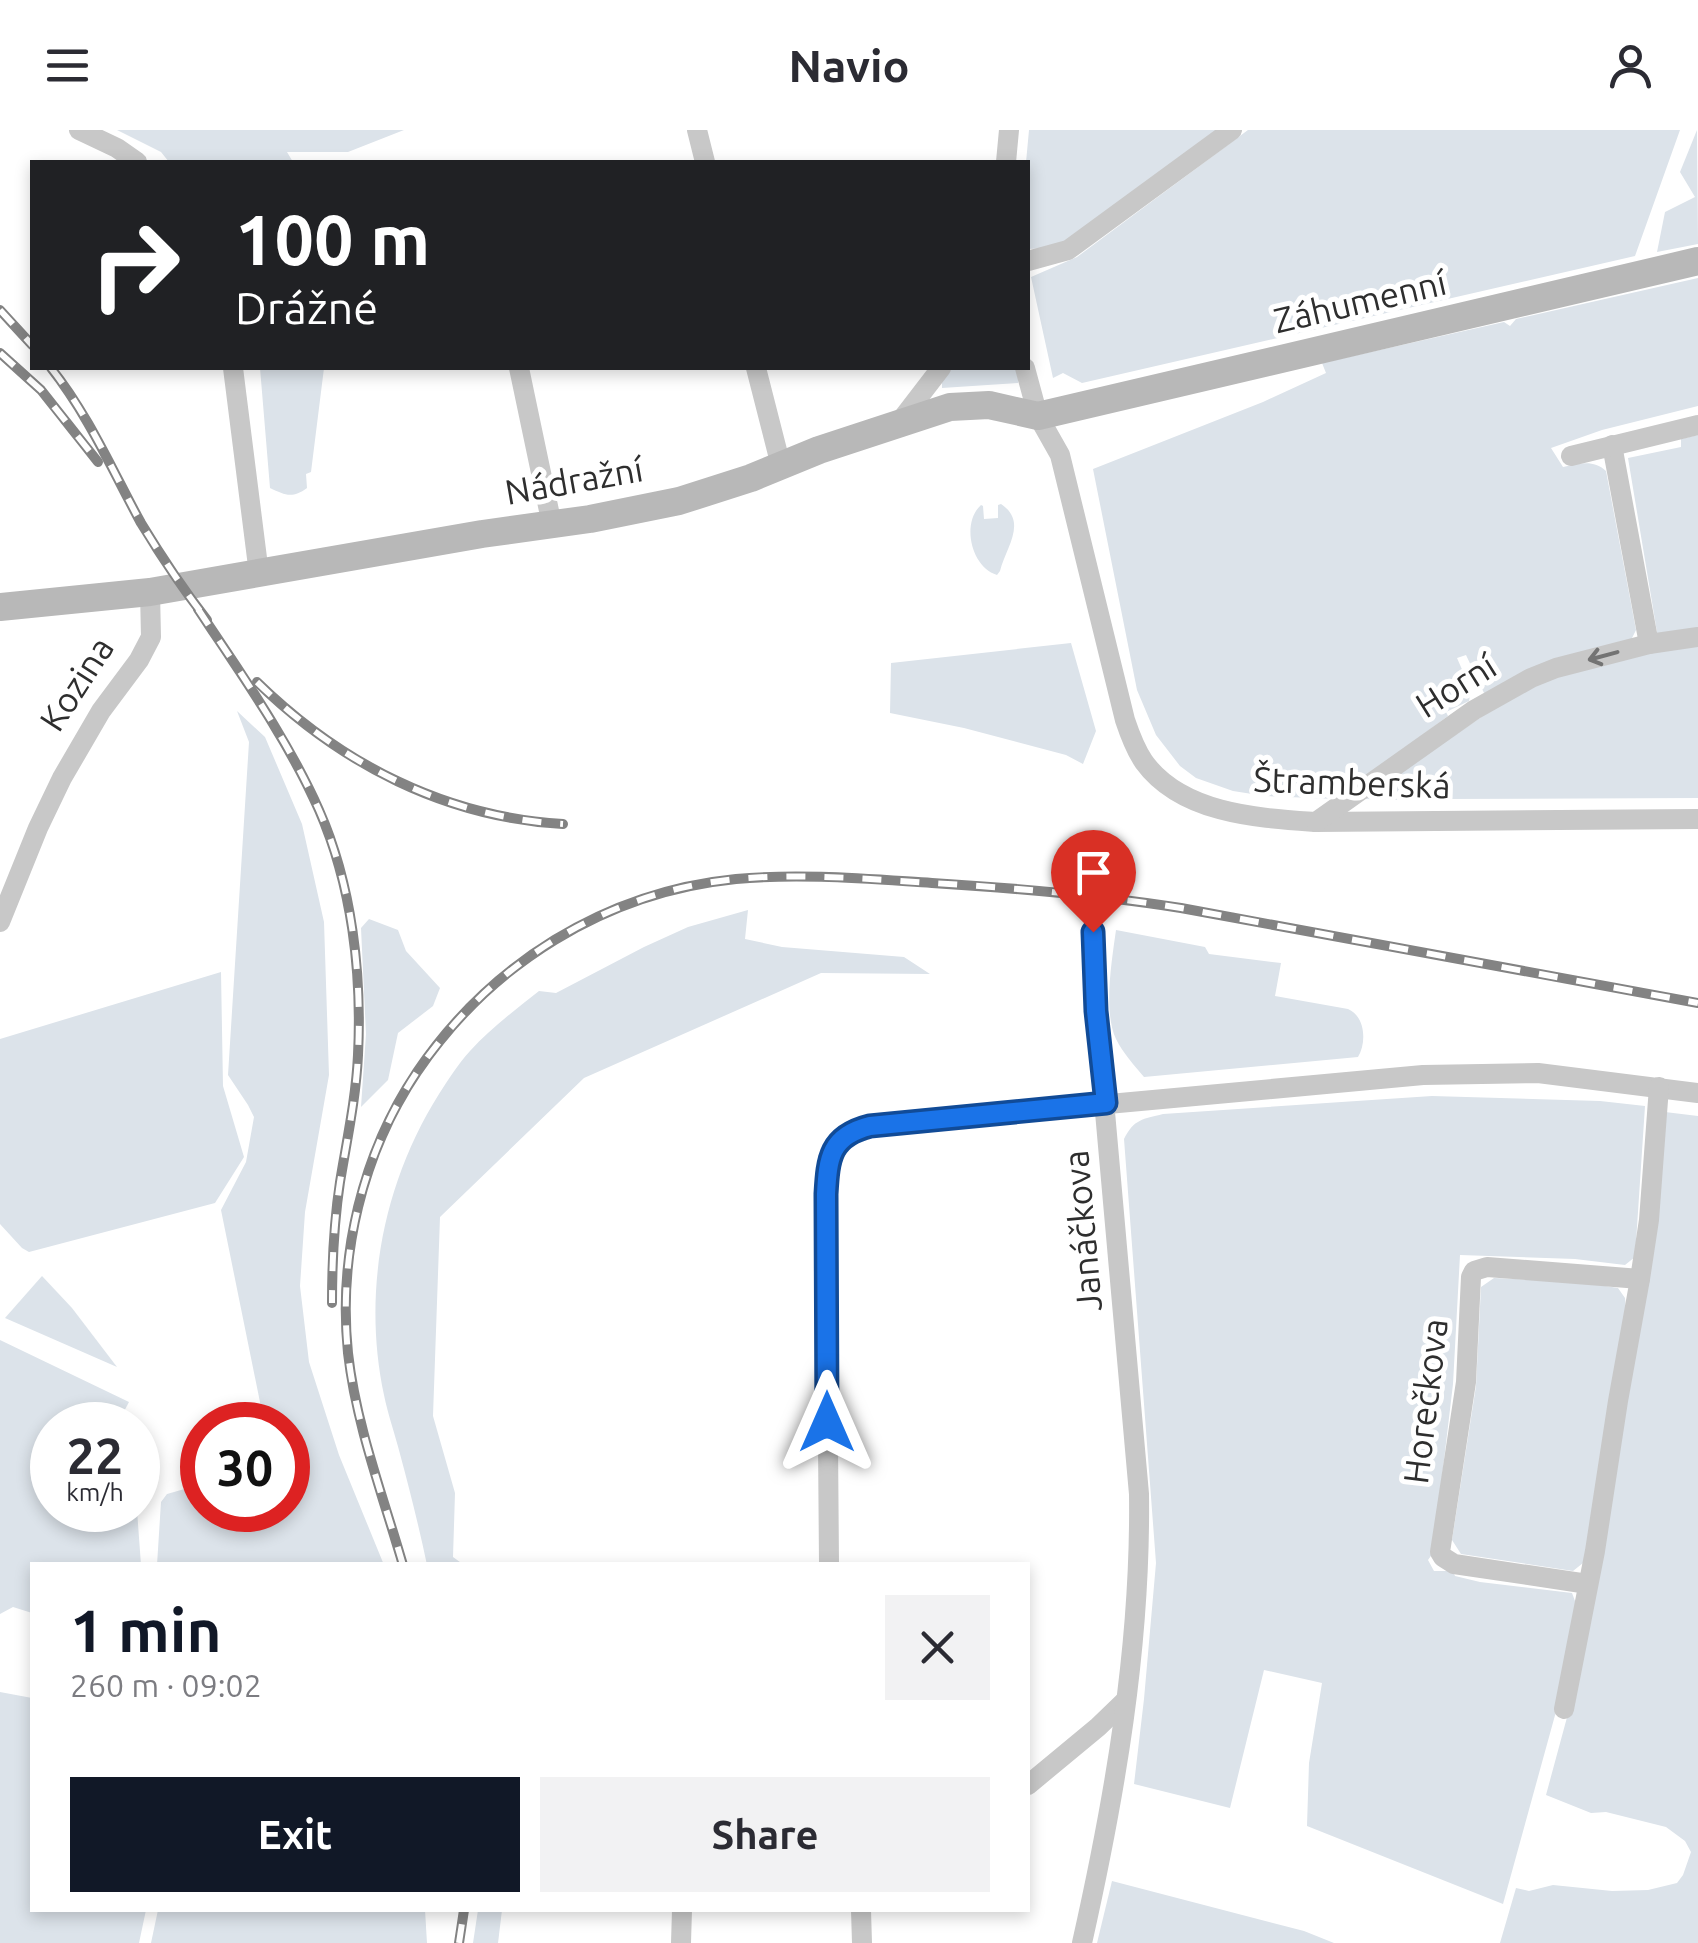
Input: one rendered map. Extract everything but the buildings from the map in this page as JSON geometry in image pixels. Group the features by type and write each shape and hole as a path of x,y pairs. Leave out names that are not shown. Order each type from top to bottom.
{"main road":[{"name":"Záhumenní","path":"1038,416 1698,261"},
{"name":"Nádražní","path":"183,586 679,500 950,407 989,405 1038,416"},
{"name":"Kozina","path":"0,607 183,586"}],"street":[{"path":"79,130 134,160"},
{"path":"697,130 704,160"},
{"path":"1006,160 1009,130"},
{"path":"1030,260 1068,250 1232,130"},
{"path":"233,370 259,574"},
{"path":"519,370 552,525"},
{"path":"756,370 780,466"},
{"path":"898,424 939,370"},
{"path":"1026,370 1038,416"},
{"name":"Štramberská","path":"1038,416 1060,455 1116,690 1133,744 1164,783 1196,801 1242,814 1316,822 1698,819"},
{"path":"1571,456 1698,425"},
{"path":"1612,445 1649,644"},
{"name":"Kozina","path":"0,922 62,778 151,637 150,592"},
{"name":"Horní","path":"1316,822 1474,710 1532,678 1649,644 1698,637"},
{"path":"829,1562 828,1159 849,1133 870,1126 1106,1103 1093,932"},
{"name":"Janáčkova","path":"1082,1943 1128,1698 1140,1559 1139,1494 1106,1103 1460,1074 1538,1074 1698,1093"},
{"path":"1564,1709 1601,1520 1640,1279 1649,1220 1659,1088"},
{"name":"Horečkova","path":"1588,1584 1454,1564 1440,1552 1466,1382 1471,1277 1486,1267 1640,1279"},
{"path":"1030,1783 1128,1698"},
{"path":"681,1943 682,1912"},
{"path":"860,1912 862,1943"}],"shaded area":[{"path":"117,130 404,130 348,152 287,152 292,160 167,160 161,152"},
{"path":"1029,130 1223,130 1066,247 1030,249 1030,160 1026,160"},
{"path":"1248,130 1680,130 1635,256 1082,383 1063,373 1053,378 1031,277 1077,257"},
{"path":"1697,130 1698,244 1657,252 1665,212 1695,197 1680,172"},
{"path":"1698,278 1698,406 1602,430 1551,448 1563,467 1591,464 1606,471 1636,630 1631,640 1484,693 1466,655 1457,658 1471,690 1469,701 1446,712 1448,716 1336,799 1233,791 1196,778 1180,766 1156,735 1137,690 1093,469 1326,373 1322,363 1504,322 1510,326 1516,319"},
{"path":"260,370 324,370 307,488 293,495 270,488"},
{"path":"950,370 1016,370 1019,379 1018,383 942,388"},
{"path":"1698,435 1698,631 1658,638 1628,458 1681,447 1681,439"},
{"path":"1001,504 1009,511 1014,527 997,575 975,554 970,533 971,522 981,505 984,519 998,518"},
{"path":"1071,643 1096,731 1083,764 1066,755 964,728 890,713 891,663"},
{"path":"1698,643 1698,798 1361,799 1521,690 1566,672"},
{"path":"237,711 265,737 302,824 324,922 329,1075 305,1212 300,1286 309,1362 339,1455 383,1562 157,1562 161,1502 167,1494 180,1490 180,1532 310,1532 310,1402 260,1402 221,1210 246,1162 254,1117 228,1075 249,742"},
{"path":"748,910 745,939 782,947 904,957 930,974 821,973 584,1078 440,1217 433,1416 455,1493 453,1557 460,1562 426,1562 384,1395 375,1317 382,1239 404,1164 453,1072 495,1027 539,991 556,993 688,927"},
{"path":"369,919 398,930 406,951 440,988 433,1006 398,1033 388,1080 361,1107 366,1034 361,928"},
{"path":"1116,930 1205,947 1209,954 1281,963 1275,996 1354,1012 1363,1030 1358,1057 1144,1077 1122,1049 1112,1028 1110,985"},
{"path":"221,972 223,1086 244,1157 215,1203 29,1252 22,1248 0,1224 0,1039"},
{"path":"1432,1096 1645,1106 1635,1257 1625,1265 1460,1255 1453,1384 1433,1553 1428,1560 1434,1571 1453,1571 1455,1576 1480,1582 1572,1593 1578,1609 1557,1708 1503,1904 1307,1826 1309,1763 1322,1683 1264,1670 1230,1808 1134,1784 1156,1563 1124,1139 1135,1124 1163,1114"},
{"path":"1665,1112 1698,1116 1698,1943 1500,1943 1516,1888 1529,1891 1553,1885 1648,1890 1677,1883 1691,1852 1685,1841 1666,1827 1606,1812 1591,1813 1546,1795 1569,1710"},
{"path":"42,1276 72,1308 117,1367 5,1318"},
{"path":"1494,1278 1580,1282 1618,1288 1625,1298 1588,1559 1573,1571 1461,1554 1452,1540 1476,1386 1481,1287"},
{"path":"0,1340 129,1402 30,1402 30,1532 139,1532 141,1562 30,1562 30,1612 13,1607 0,1614"},
{"path":"0,1692 30,1698 30,1912 146,1912 139,1943 0,1943"},
{"path":"1112,1881 1304,1931 1334,1943 1097,1943"},
{"path":"158,1912 425,1912 427,1943 151,1943"},
{"path":"478,1912 502,1912 498,1943 473,1943"}],"railway":[{"path":"0,310 30,343"},
{"path":"0,353 41,390 98,462"},
{"path":"53,370 89,424 141,523 207,620"},
{"path":"198,609 293,757 319,810 347,899 356,961 358,1055 336,1212 332,1303"},
{"path":"257,682 324,738 397,781 477,810 563,824"},
{"path":"402,1562 364,1434 348,1353 346,1316 351,1243 368,1171 398,1104 446,1033 515,967 597,917 641,899 736,879 834,877 994,887 1181,908 1698,1003"},
{"path":"459,1943 464,1912"}],"route":[{"path":"827,1422 826,1194 828,1159 834,1147 849,1133 870,1126 1106,1103 1093,932"}]}
